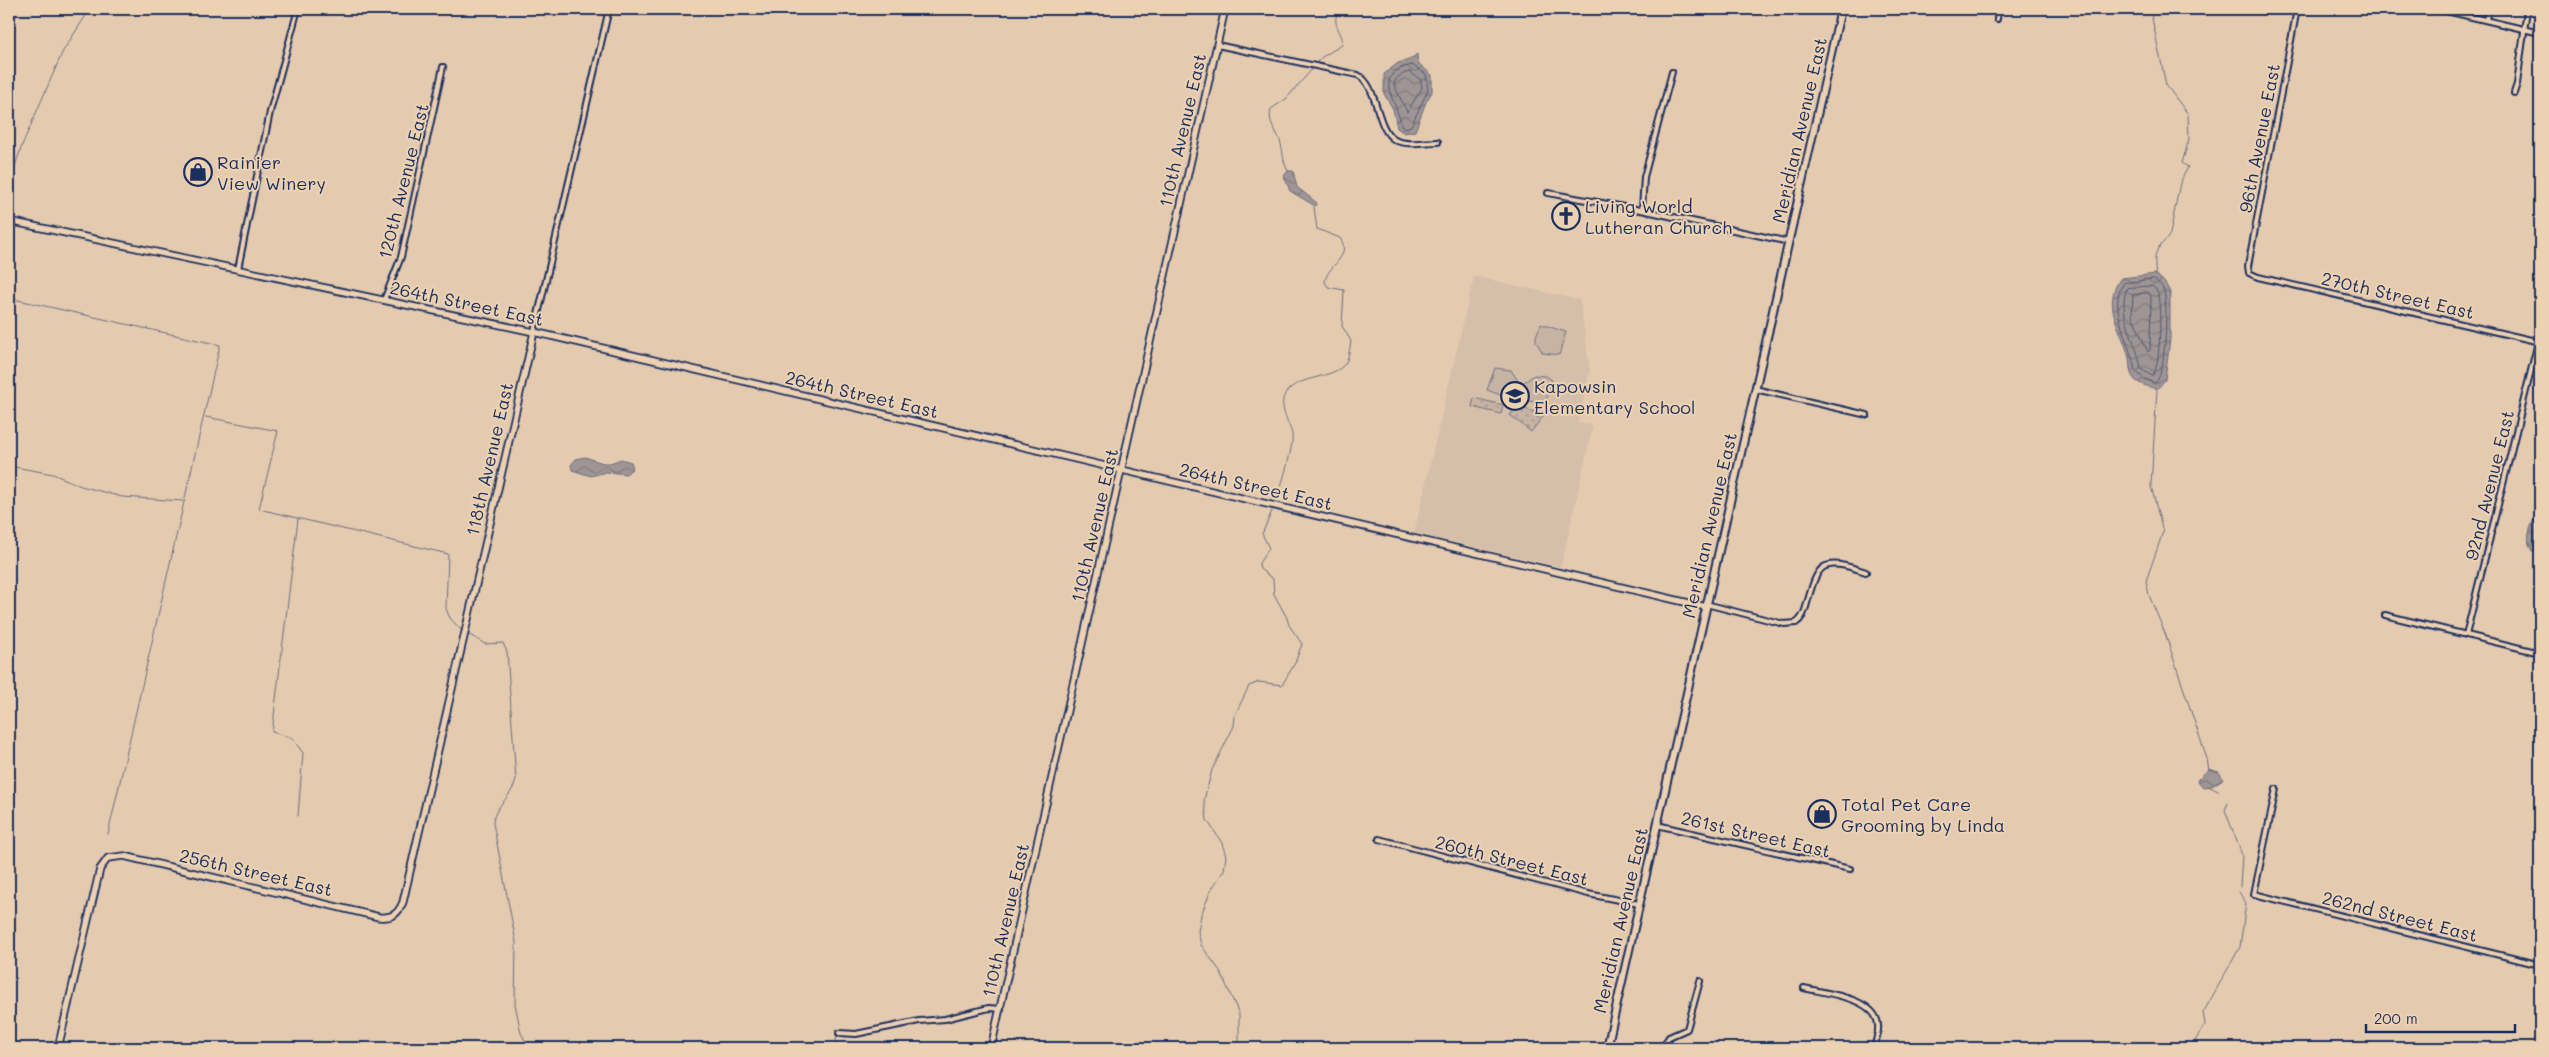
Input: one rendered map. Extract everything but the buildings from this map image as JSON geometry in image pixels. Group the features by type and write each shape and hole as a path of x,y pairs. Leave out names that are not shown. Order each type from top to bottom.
{"main road":[{"name":"Meridian Avenue East","path":"1607,1048 1841,9"}],"street":[{"path":"238,269 270,112 298,9"},
{"name":"118th Avenue East","path":"396,914 403,902 609,9"},
{"name":"110th Avenue East","path":"991,1048 1225,9"},
{"path":"1997,19 1998,9"},
{"name":"96th Avenue East","path":"2250,273 2248,266 2297,9"},
{"path":"2438,9 2540,33"},
{"path":"2486,20 2488,9"},
{"path":"2514,92 2517,84 2527,9"},
{"path":"1217,45 1358,75 1367,84 1387,131 1393,138 1404,142 1438,142"},
{"name":"120th Avenue East","path":"384,300 401,257 443,67"},
{"path":"1642,210 1644,177 1672,72"},
{"path":"1548,192 1789,242"},
{"name":"264th Street East","path":"9,221 534,332 1706,606"},
{"name":"270th Street East","path":"2250,273 2258,277 2539,342"},
{"name":"92nd Avenue East","path":"2466,635 2539,342"},
{"path":"1755,389 1868,415"},
{"path":"1706,606 1784,624 1796,623 1804,615 1815,576 1822,567 1831,564 1866,572"},
{"path":"2385,615 2540,653"},
{"name":"262nd Street East","path":"2276,789 2254,894 2540,964"},
{"name":"261st Street East","path":"1657,825 1850,869"},
{"name":"260th Street East","path":"1379,839 1588,894 1639,904"},
{"name":"256th Street East","path":"58,1048 100,869 108,858 124,856 379,917 389,918 396,914"},
{"path":"1662,1048 1669,1037 1688,1028 1700,981"},
{"path":"1804,988 1855,1000 1868,1008 1877,1022 1874,1048"},
{"path":"840,1033 870,1032 919,1021 945,1019 989,1008 1000,1009"}],"shaded area":[{"name":"Kapowsin Elementary School","path":"1474,276 1580,300 1590,371 1578,422 1593,426 1561,567 1414,533"},
{"path":"1541,324 1566,332 1559,355 1543,353 1536,342 1536,336"},
{"path":"1495,368 1511,370 1518,381 1518,388 1511,399 1487,390"},
{"path":"1534,375 1546,376 1552,380 1545,405 1522,399 1523,383"},
{"path":"1474,398 1503,405 1501,414 1472,407"},
{"path":"1516,407 1545,414 1531,432 1510,415"}],"water":[{"path":"1417,54 1418,63 1432,75 1432,92 1426,102 1415,131 1404,133 1397,128 1393,109 1384,94 1384,74 1398,63 1409,60"},
{"path":"1288,171 1293,171 1297,187 1317,203 1315,206 1290,191 1284,176"},
{"path":"2156,274 2165,283 2170,292 2170,339 2165,380 2157,389 2140,383 2132,375 2129,358 2113,308 2115,288 2121,278"},
{"path":"585,457 603,463 610,463 621,459 631,462 633,468 626,474 606,472 591,476 572,470 571,465 576,459"},
{"path":"2540,508 2540,548 2537,552 2532,551 2528,540 2532,523"},
{"path":"2209,769 2219,772 2223,779 2212,786 2203,787 2197,780"}],"waterway":[{"path":"9,183 23,143 63,51 90,9"},
{"path":"1316,63 1322,57 1342,45 1341,36 1336,24 1336,15 1339,9"},
{"path":"2150,9 2166,85 2188,114 2189,139 2182,163 2188,167 2180,183 2170,234 2159,247 2156,254 2156,276"},
{"path":"1288,171 1280,139 1270,119 1271,109 1286,99 1313,68"},
{"path":"9,197 9,209"},
{"path":"1276,501 1287,467 1292,440 1292,434 1283,409 1285,394 1299,383 1336,371 1343,366 1347,360 1351,341 1342,326 1344,290 1328,287 1325,282 1326,276 1341,256 1343,245 1340,238 1317,229 1314,207"},
{"path":"9,298 220,345 108,834"},
{"path":"2157,390 2151,486 2163,532 2146,581 2149,595 2166,636 2209,770"},
{"path":"206,417 278,431 259,509 448,554 446,609 450,618 461,630"},
{"path":"9,466 53,474 81,486 122,497 183,501"},
{"path":"1239,1048 1239,1014 1220,971 1201,945 1198,931 1201,915 1211,890 1224,870 1226,856 1222,843 1207,820 1204,800 1212,770 1234,726 1235,715 1249,686 1259,682 1282,685 1295,663 1302,644 1289,625 1274,594 1273,579 1260,569 1259,563 1269,548 1262,534 1272,511"},
{"path":"298,519 272,732 292,738 303,753 298,816"},
{"path":"468,634 485,644 503,643 507,652 516,780 511,792 496,811 493,823 516,942 515,1004 521,1033 529,1048"},
{"path":"2208,786 2220,792"},
{"path":"2228,803 2225,810 2242,855 2240,887"},
{"path":"2191,1048 2205,1024 2203,1013 2240,947 2246,903 2239,892"},
{"path":"834,1048 837,1036"}],"place":[{"name":"Rainier View Winery","path":"198,172"},
{"name":"Living World Lutheran Church","path":"1566,216"},
{"name":"Kapowsin Elementary School","path":"1515,396"},
{"name":"Total Pet Care Grooming by Linda","path":"1822,814"}]}
